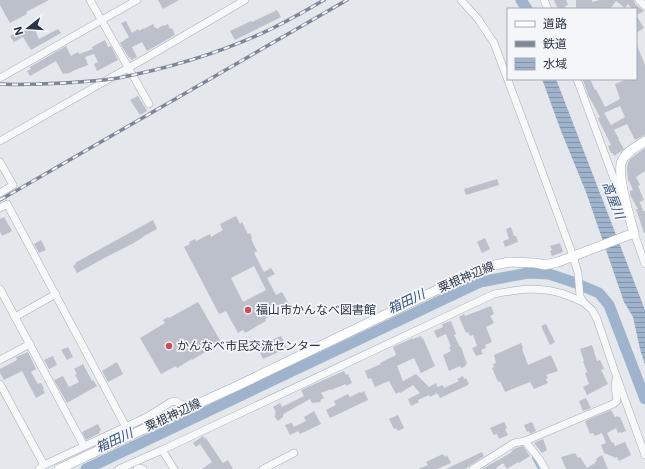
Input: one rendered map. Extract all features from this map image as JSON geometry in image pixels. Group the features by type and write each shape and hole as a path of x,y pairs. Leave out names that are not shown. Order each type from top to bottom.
{"main road":[{"path":"633,234 625,202 620,172 621,162 626,153 645,141"},
{"name":"粟根神辺線","path":"59,469 235,387 443,286 490,266 509,262 545,265 558,262 633,234"}],"street":[{"path":"90,0 149,104"},
{"path":"0,78 137,0"},
{"path":"0,141 245,0"},
{"path":"460,0 478,19 494,43 507,78"},
{"path":"640,0 645,6"},
{"path":"508,80 575,256 582,299"},
{"path":"577,80 618,190 625,202"},
{"path":"0,162 13,185 0,193"},
{"path":"0,208 7,204 126,427"},
{"path":"633,234 645,264"},
{"path":"638,244 645,253"},
{"path":"0,289 84,446"},
{"path":"119,469 494,294 514,290 540,289 582,299 592,310 597,319 645,455"},
{"path":"15,316 56,294"},
{"path":"0,360 30,344"},
{"path":"473,469 514,443 525,442 613,404 617,401 615,386 616,375"},
{"path":"0,384 41,467 148,417 171,402 176,401 184,410"},
{"path":"525,442 540,460 545,469"},
{"path":"162,450 174,469"},
{"path":"263,469 294,453"},
{"path":"137,469 143,469"}],"water":[{"path":"542,80 556,80 645,310 645,365 633,317 624,302 586,192"}],"building":[{"path":"0,0 49,0 26,12 27,14 10,23 0,5"},
{"path":"158,0 179,0 163,9"},
{"path":"554,0 566,0 568,5 565,6 566,8 558,8"},
{"path":"576,0 592,0 592,2 600,0 634,0 635,4 644,11 637,14 637,8 631,8 628,4 625,8 616,1 611,8 576,8"},
{"path":"277,10 281,17 235,40 230,31"},
{"path":"637,17 644,28 637,32"},
{"path":"126,21 132,33 138,29 139,31 153,24 157,29 168,24 170,29 172,28 175,35 147,51 142,42 132,47 137,57 131,60 120,43 129,37 121,23"},
{"path":"32,24 39,39 58,29 61,33 31,50 23,37 14,42 10,36"},
{"path":"105,40 108,47 111,46 118,60 97,71 94,64 98,62 94,54 85,57 88,65 67,74 63,74 56,61 30,76 27,71 31,69 30,67 66,46 71,56 78,52 79,54 93,49 92,47"},
{"path":"637,45 645,65 645,135 635,140 627,124 614,130 624,149 614,156 608,146 611,145 599,121 598,118 600,117 588,95 583,80 590,80 605,107 620,99 615,84 625,80 637,80","holes":["620,106 625,117 611,125 604,113"]},
{"path":"138,96 147,111 140,115 130,100"},
{"path":"645,148 645,171 636,177 644,200 640,202 643,211 645,211 644,233 636,209 638,209 630,195 630,191 633,190 628,181 627,168 630,159"},
{"path":"497,179 499,185 466,195 464,189"},
{"path":"236,216 240,224 242,222 248,234 250,233 251,239 257,251 254,253 264,272 271,268 275,274 267,278 276,295 282,292 291,308 286,311 285,308 265,319 266,321 245,333 243,330 238,333 226,311 219,314 184,247 195,239 196,241 210,234 211,237 223,230 220,224","holes":["254,266 266,290 243,302 231,278"]},
{"path":"4,217 12,231 2,236 0,231 0,219"},
{"path":"153,220 157,229 77,273 73,266 76,264 75,263"},
{"path":"511,227 518,242 505,247 503,241 509,239 506,229"},
{"path":"485,238 490,249 482,253 477,242"},
{"path":"41,240 46,250 39,253 34,244"},
{"path":"560,243 563,252 552,256 550,246"},
{"path":"198,302 221,342 177,368 176,366 161,374 140,338 165,323 163,320"},
{"path":"491,306 494,314 490,316 494,323 486,327 492,342 485,345 486,348 481,350 483,354 476,356 472,348 477,346 473,335 470,336 468,332 466,333 459,317 464,314 465,316"},
{"path":"451,321 456,334 454,335 461,347 467,364 461,368 460,366 449,371 443,355 451,351 449,347 451,347 446,334 437,338 434,331 443,327 442,324"},
{"path":"546,324 555,342 550,345 541,326"},
{"path":"281,336 287,348 263,359 257,346"},
{"path":"421,336 435,366 421,373 414,358 397,366 403,381 416,374 429,387 436,383 437,387 443,385 444,388 459,381 457,379 463,376 469,384 440,398 437,393 430,397 429,395 418,400 419,402 411,406 408,399 420,393 413,385 396,394 389,381 375,387 371,378 368,379 365,371 396,355 393,347"},
{"path":"521,343 528,365 551,355 558,371 546,375 548,378 546,379 548,383 534,389 530,382 505,392 500,381 498,382 492,368 494,367 493,364 496,363 494,355"},
{"path":"592,345 597,361 600,360 604,369 601,370 608,384 587,395 583,387 589,384 580,349"},
{"path":"68,347 73,357 67,360 61,350"},
{"path":"28,352 36,369 31,372 38,384 41,383 45,393 36,398 22,371 4,380 0,373 0,369 17,360 16,357"},
{"path":"53,356 57,365 49,369 44,360"},
{"path":"117,362 123,374 108,382 102,371"},
{"path":"83,364 92,381 93,380 97,386 67,403 54,380 63,376 69,387 79,382 75,375 77,374 74,369"},
{"path":"344,371 346,375 348,374 352,383 321,393 324,398 320,400 321,402 312,403 310,399 285,413 278,421 274,416 276,415 276,412 273,407 280,403 282,407 304,396 301,390"},
{"path":"364,391 368,400 330,418 326,410 336,405 334,401 348,394 350,397"},
{"path":"586,398 591,408 583,411 579,401"},
{"path":"611,410 615,417 620,417 626,431 618,433 616,428 607,433 615,446 625,442 631,455 619,461 617,457 614,458 604,453 601,445 606,443 602,433 595,436 593,433 590,434 585,421"},
{"path":"314,411 321,424 300,434 298,431 290,435 285,425 292,423 294,427 306,421 304,417"},
{"path":"398,415 404,428 398,431 396,428 394,429 389,419"},
{"path":"504,422 508,435 499,439 497,434 494,435 490,428"},
{"path":"532,422 536,431 530,434 529,431 527,432 524,425"},
{"path":"98,424 101,430 99,432 100,433 86,440 82,432"},
{"path":"203,436 205,439 206,438 222,462 223,463 228,460 233,469 202,469 212,462 200,444 196,447 193,443"},
{"path":"543,439 547,450 542,453 534,443"},
{"path":"523,446 530,456 519,463 518,462 507,469 503,463 496,468 497,469 482,469 512,452 511,451 516,448"},
{"path":"482,452 484,456 465,469 446,469"},
{"path":"575,453 578,458 580,457 587,468 595,463 597,461 596,459 602,455 608,469 566,469 561,457"},
{"path":"443,454 445,457 447,455 451,463 437,469 418,469 428,465 426,462"}],"waterway":[{"name":"高屋川","path":"521,0 526,8"},
{"name":"箱田川","path":"86,469 480,282 528,273 549,274 599,293 609,305 645,399"},
{"path":"533,458 539,469"}],"railway":[{"path":"0,84 69,83 118,78 177,64 215,52 253,37 271,29 324,0"},
{"path":"0,200 347,0"}],"place":[{"name":"福山市かんなべ図書館","path":"248,310"},
{"name":"かんなべ市民交流センター","path":"169,346"}]}
